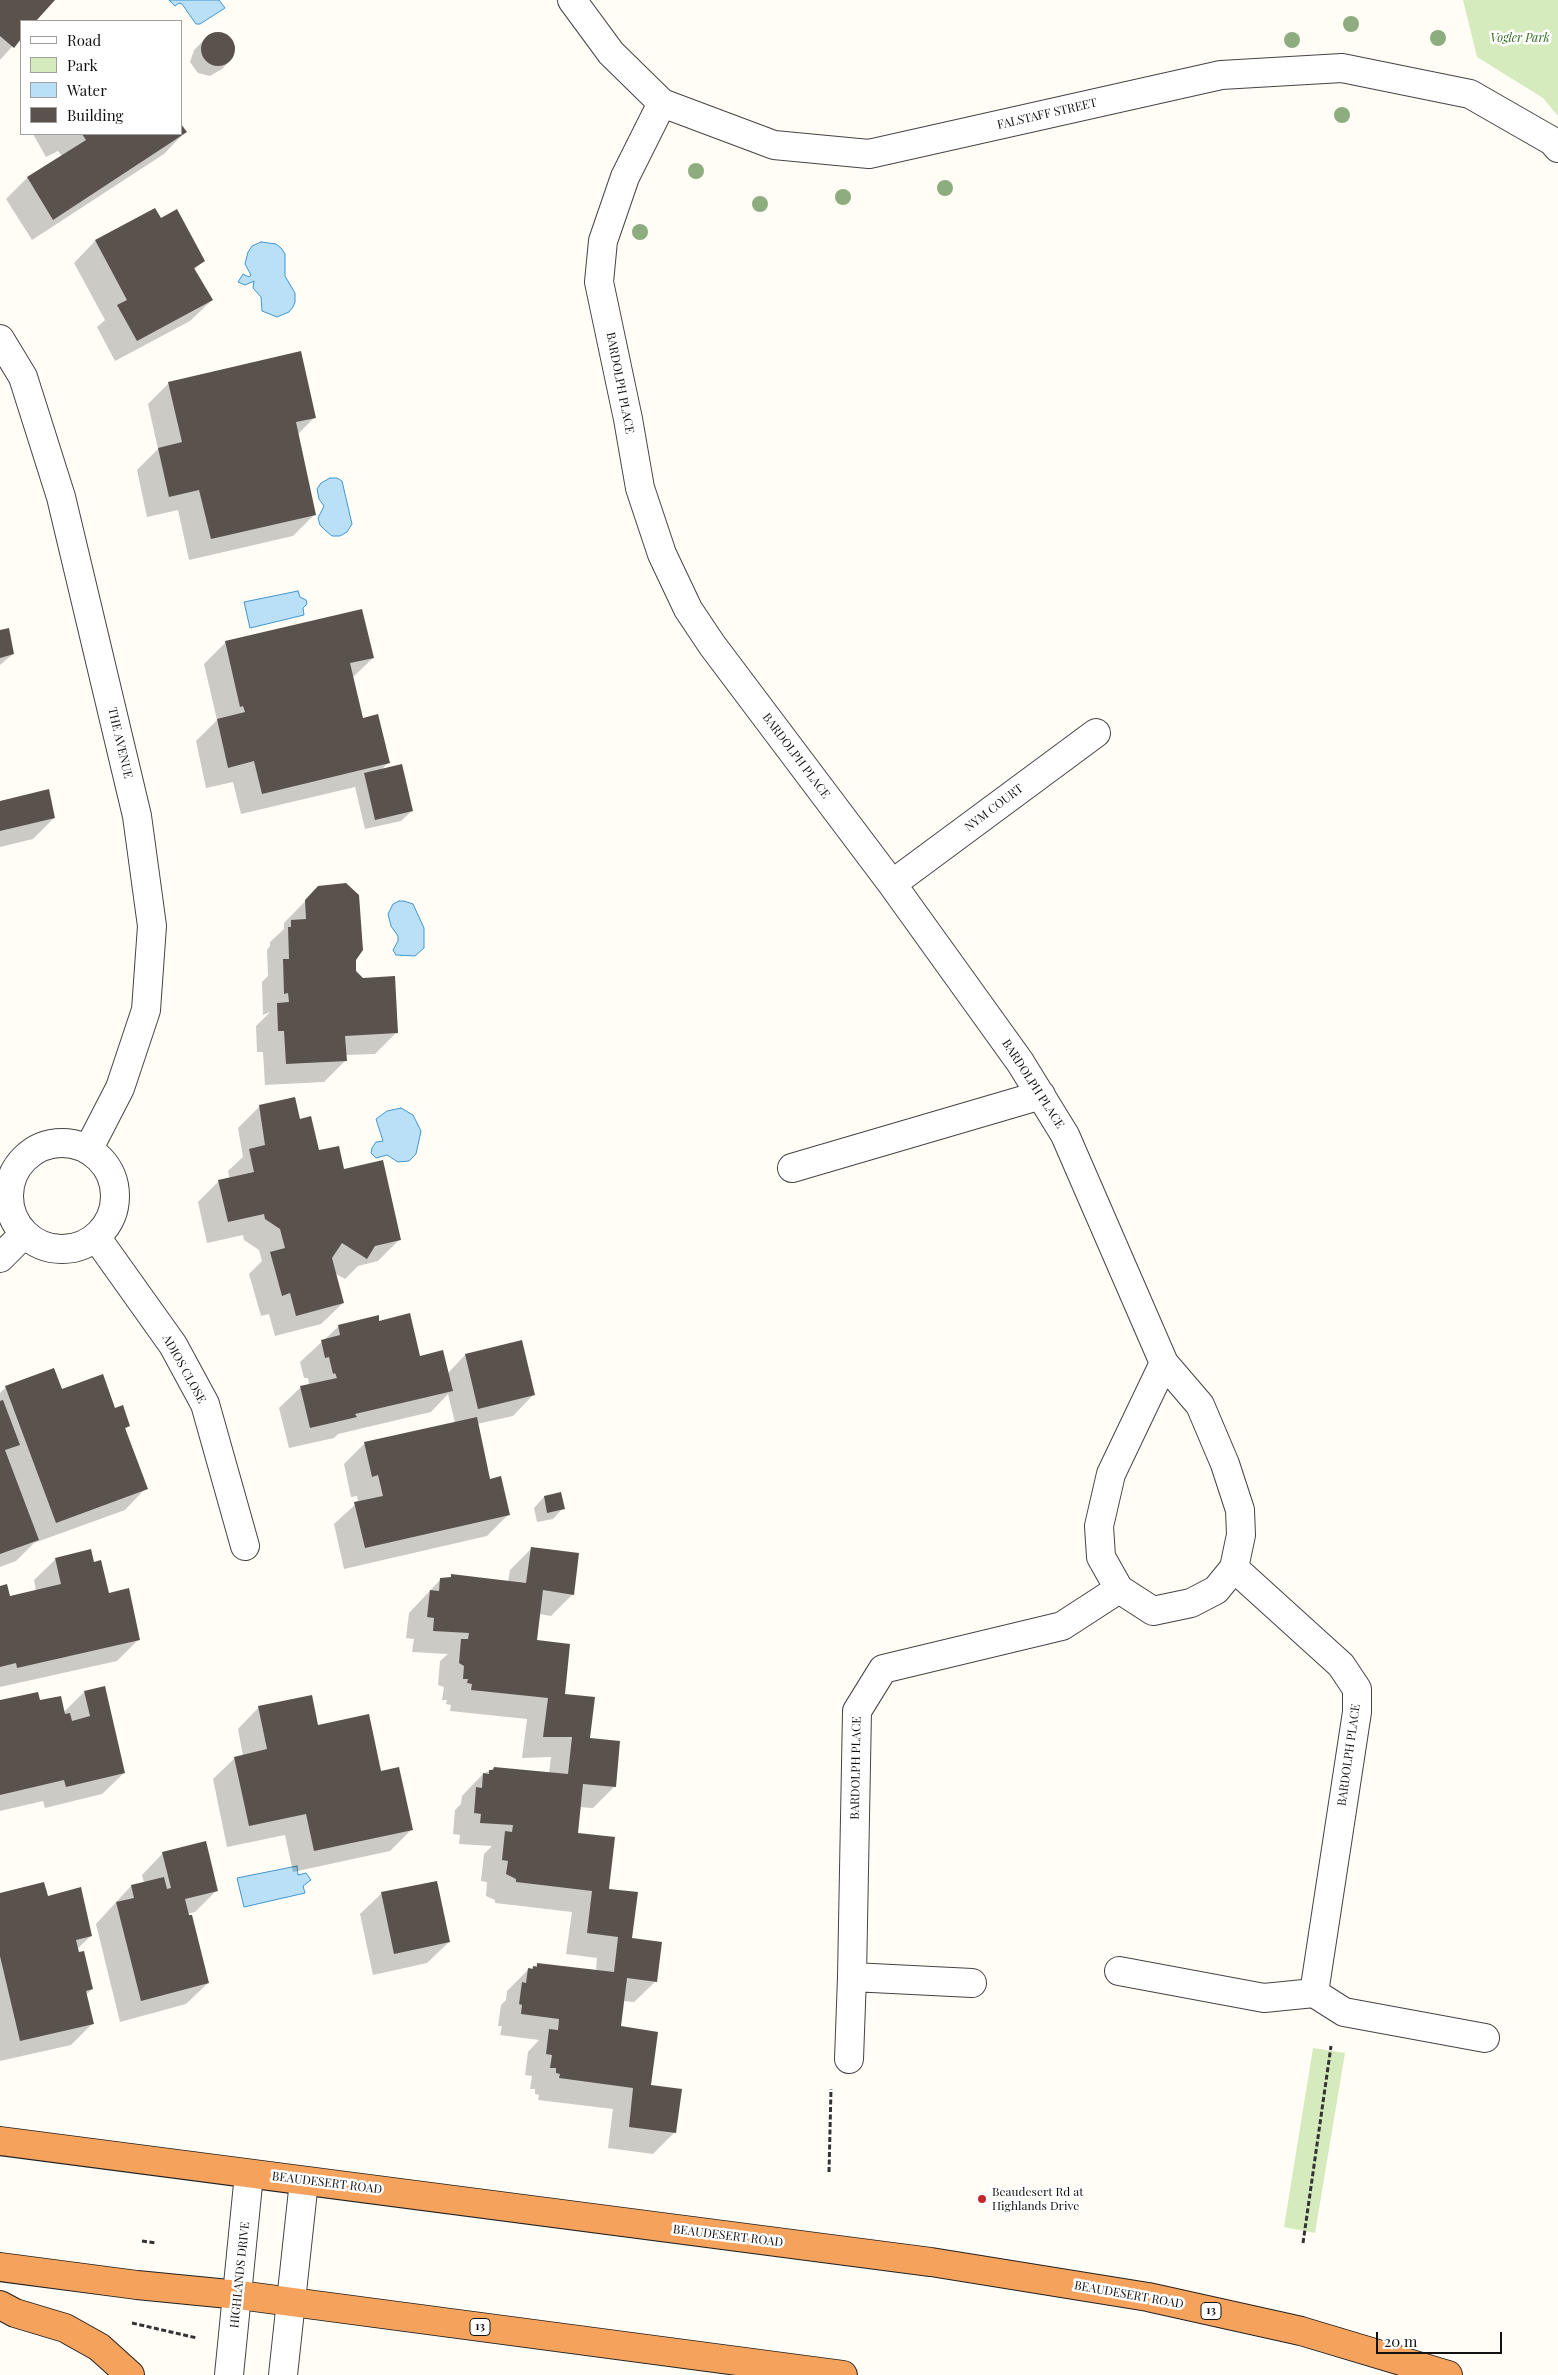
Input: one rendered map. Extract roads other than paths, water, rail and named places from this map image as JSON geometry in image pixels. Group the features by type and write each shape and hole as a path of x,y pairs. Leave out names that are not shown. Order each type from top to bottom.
{"highway":[{"name":"BEAUDESERT ROAD","path":"0,2141 931,2262 1148,2297 1301,2331 1448,2375"},
{"name":"13","path":"0,2267 137,2285 239,2295 842,2375"},
{"path":"0,2305 15,2312 65,2328 99,2347 130,2375"}],"street":[{"name":"FALSTAFF STREET","path":"572,0 611,54 662,103 774,145 869,154 1221,75 1342,68 1470,94 1552,141 1558,148"},
{"name":"BARDOLPH PLACE","path":"662,103 625,178 603,241 600,282 640,488 662,554 688,610 712,645 892,884 1020,1062 1066,1134 1164,1363 1200,1405 1225,1464 1240,1510 1241,1535 1234,1568 1216,1590 1191,1603 1153,1611 1119,1589 1101,1557 1099,1526 1111,1474 1164,1363"},
{"name":"THE AVENUE","path":"0,339 23,377 61,496 137,816 152,926 146,1010 120,1088 88,1150"},
{"name":"NYM COURT","path":"892,884 1096,733"},
{"path":"792,1168 1041,1096"},
{"path":"55,1143 72,1144 88,1150 102,1160 111,1174 115,1191 114,1208 107,1224 96,1237 83,1245 68,1249 52,1249 37,1244 24,1234 14,1221 9,1204 9,1188 14,1172 25,1158 38,1148 55,1143"},
{"path":"0,1258 24,1234"},
{"name":"ADIOS CLOSE","path":"96,1237 173,1345 205,1404 245,1546"},
{"name":"BARDOLPH PLACE","path":"1234,1568 1341,1665 1357,1689 1357,1712 1314,1993"},
{"name":"BARDOLPH PLACE","path":"849,2059 857,1711 882,1669 1062,1626 1119,1589"},
{"path":"1120,1971 1264,1998 1314,1993 1344,2012 1485,2038"},
{"path":"852,1976 972,1983"},
{"name":"HIGHLANDS DRIVE","path":"229,2375 239,2295 250,2174"},
{"path":"283,2375 304,2181"}],"water":[{"path":"169,0 219,0 225,8 200,24 196,24 182,4 179,3 175,6"},
{"path":"261,242 276,244 285,254 285,276 295,293 293,307 289,312 277,317 262,311 261,297 253,288 254,281 245,285 238,282 243,274 249,277 251,275 245,264 248,252 252,246"},
{"path":"330,478 337,478 342,481 352,524 347,532 340,536 332,536 320,525 318,518 324,506 319,499 317,489 321,483"},
{"path":"298,591 300,597 306,600 307,604 303,608 304,615 250,628 244,602"},
{"path":"399,901 413,904 424,928 424,948 415,956 396,955 393,950 398,941 398,936 391,926 388,914 393,904"},
{"path":"401,1108 413,1115 421,1131 416,1154 409,1161 398,1162 387,1155 376,1158 371,1153 372,1148 376,1142 383,1141 376,1119 387,1111"},
{"path":"297,1866 298,1875 306,1873 311,1880 303,1886 305,1893 244,1907 237,1878"}],"place":[{"name":"Beaudesert Rd at Highlands Drive","path":"982,2199"}],"park label":[{"name":"Vogler Park","path":"1520,38"}]}
